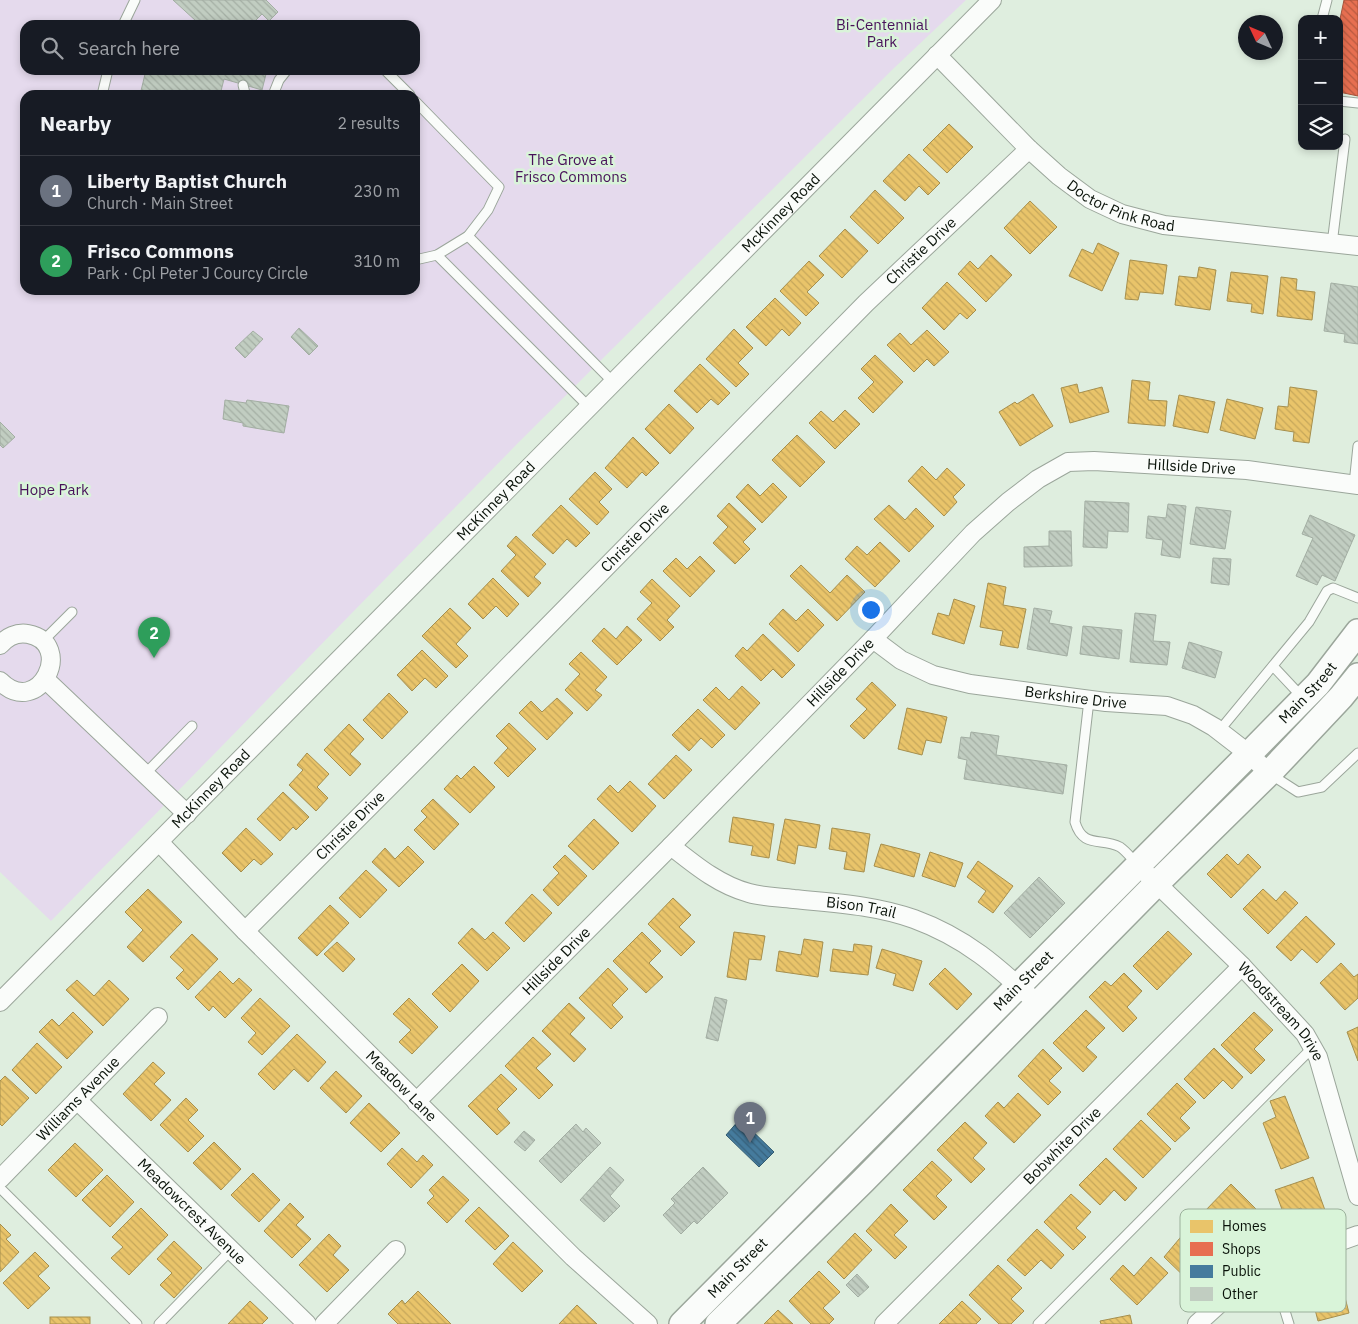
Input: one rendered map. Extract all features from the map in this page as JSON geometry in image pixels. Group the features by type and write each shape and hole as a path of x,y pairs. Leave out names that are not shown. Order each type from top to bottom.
{"main road":[{"name":"Main Street","path":"682,1324 1318,684 1358,632"},
{"name":"Main Street","path":"718,1324 1269,773 1341,697 1358,676"},
{"path":"843,1162 863,1181"}],"street":[{"name":"McKinney Road","path":"0,1002 992,0"},
{"name":"Doctor Pink Road","path":"937,56 1029,149 1059,176 1090,199 1122,214 1164,225 1358,246"},
{"name":"Christie Drive","path":"245,931 436,740 866,303 1029,149"},
{"name":"Hillside Drive","path":"416,1102 671,846 873,639 973,533 1038,479 1068,462 1094,460 1238,469 1356,484"},
{"path":"0,645 7,638 21,634 35,636 49,652 51,659 51,666 46,680 34,689 20,692 7,687 0,681"},
{"name":"Berkshire Drive","path":"873,639 901,660 933,675 970,684 1089,700 1166,706 1193,715 1219,731 1249,754 1269,773"},
{"path":"46,680 187,814"},
{"name":"Meadow Lane","path":"159,842 245,931 573,1257 648,1324"},
{"name":"Bison Trail","path":"671,846 699,869 723,883 748,893 868,906 912,918 951,934 986,957 1038,1004"},
{"name":"Woodstream Drive","path":"1139,866 1242,966 1293,1020 1313,1046 1318,1057 1358,1196"},
{"name":"Bobwhite Drive","path":"884,1324 1242,966"},
{"name":"Williams Avenue","path":"0,1178 158,1017"},
{"name":"Meadowcrest Avenue","path":"77,1100 307,1324"},
{"path":"1346,1240 1358,1236"},
{"path":"324,1324 396,1250"},
{"path":"1197,1324 1210,1312"}],"lane":[{"path":"125,20 135,0"},
{"path":"1323,15 1327,0"},
{"path":"103,90 107,75"},
{"path":"275,90 283,75"},
{"path":"390,75 405,90"},
{"path":"243,85 244,90"},
{"path":"1343,101 1358,103"},
{"path":"420,106 499,187 488,210 468,236 437,255 420,259"},
{"path":"1332,244 1345,139"},
{"path":"468,236 613,382"},
{"path":"437,255 589,407"},
{"path":"1356,484 1358,446"},
{"path":"1219,731 1310,622 1326,591 1333,588 1358,598"},
{"path":"42,642 72,612"},
{"path":"1274,666 1304,698"},
{"path":"1089,700 1075,822 1078,831 1084,838 1119,847 1139,866"},
{"path":"145,774 192,726"},
{"path":"1269,773 1298,792 1322,787 1358,753"},
{"path":"1038,1324 1313,1046"},
{"path":"0,1188 137,1324"},
{"path":"159,1324 231,1250"},
{"path":"1285,1312 1289,1324"}],"green space":[{"path":"0,0 966,0 893,69 517,444 51,921 0,872"}],"building: Homes":[{"path":"949,124 973,147 947,173 923,150"},
{"path":"909,154 940,183 928,195 919,186 905,201 883,181"},
{"path":"875,190 904,218 878,244 850,217"},
{"path":"1030,201 1057,227 1030,254 1004,228"},
{"path":"845,229 868,251 842,278 819,256"},
{"path":"1098,243 1119,253 1102,291 1069,276 1082,249 1093,254"},
{"path":"991,255 1012,275 986,302 958,274 970,261 978,269"},
{"path":"1130,260 1167,265 1163,294 1140,292 1138,300 1125,299"},
{"path":"809,261 824,275 807,292 819,303 806,316 780,291"},
{"path":"1199,267 1216,270 1210,310 1175,305 1179,276 1197,278"},
{"path":"1231,272 1268,276 1263,314 1251,312 1252,304 1227,301"},
{"path":"1281,277 1297,279 1296,290 1315,292 1312,320 1277,316"},
{"path":"947,282 976,310 967,319 960,313 944,330 922,308"},
{"path":"775,298 801,323 789,336 782,329 766,346 746,327"},
{"path":"734,329 753,348 738,363 749,374 736,387 706,359"},
{"path":"927,330 949,352 934,366 927,359 914,372 887,345 900,333 911,345"},
{"path":"875,355 903,382 873,413 858,398 874,382 861,369"},
{"path":"700,364 730,393 718,405 711,399 697,413 674,391"},
{"path":"1132,380 1150,382 1148,400 1167,401 1165,426 1128,423"},
{"path":"1077,384 1079,393 1102,387 1109,412 1070,423 1061,388"},
{"path":"1290,387 1317,391 1309,443 1293,441 1294,432 1275,429 1278,406 1288,407"},
{"path":"1033,394 1053,426 1020,446 999,412"},
{"path":"1179,395 1215,402 1208,433 1173,426"},
{"path":"1227,399 1263,408 1255,439 1220,430"},
{"path":"669,404 694,428 670,454 645,429"},
{"path":"845,410 860,424 835,449 809,423 821,411 833,422"},
{"path":"797,435 825,462 800,487 772,460"},
{"path":"633,437 659,463 646,476 642,472 627,488 605,468"},
{"path":"922,466 936,480 947,468 965,485 953,497 957,502 944,516 908,481"},
{"path":"595,472 612,489 599,502 609,512 597,525 569,499"},
{"path":"773,483 787,497 762,523 736,497 748,484 760,496"},
{"path":"729,503 756,529 743,542 750,549 735,564 713,543 728,527 717,516"},
{"path":"561,505 590,533 576,547 567,539 553,554 532,535"},
{"path":"889,505 905,520 916,508 934,526 909,552 874,519"},
{"path":"516,536 546,564 534,577 541,583 528,597 501,571 516,555 507,546"},
{"path":"880,542 900,561 875,587 845,559 857,546 867,555"},
{"path":"700,556 715,571 690,597 663,571 676,558 687,569"},
{"path":"801,565 830,593 847,575 865,592 837,621 790,576"},
{"path":"493,578 519,604 507,617 496,606 483,619 468,604"},
{"path":"652,579 680,606 667,620 674,627 660,641 637,619 652,603 640,592"},
{"path":"988,583 1006,587 1003,605 1026,609 1018,648 1000,645 1003,631 980,627"},
{"path":"954,599 975,606 964,644 932,634 938,613 949,616"},
{"path":"450,608 471,628 456,644 468,656 456,668 422,636"},
{"path":"783,609 796,621 808,609 824,625 798,652 769,624"},
{"path":"627,626 642,640 617,665 592,641 604,628 616,639"},
{"path":"763,634 795,665 782,678 773,669 761,681 735,656 743,647 747,651"},
{"path":"422,650 448,676 436,688 425,678 412,691 397,675"},
{"path":"581,652 607,677 595,690 602,695 587,711 565,690 580,674 569,664"},
{"path":"872,682 896,705 864,739 850,726 867,709 856,699"},
{"path":"742,686 760,703 735,730 703,700 716,687 729,700"},
{"path":"389,693 408,712 382,739 363,720"},
{"path":"557,698 573,713 547,740 519,713 531,701 542,712"},
{"path":"907,708 947,717 941,743 926,740 922,755 898,749"},
{"path":"698,709 725,735 712,748 701,738 689,751 672,735"},
{"path":"509,723 536,749 508,777 494,763 508,748 496,736"},
{"path":"349,724 364,739 350,754 361,764 350,776 324,750"},
{"path":"307,753 329,774 317,787 328,798 316,811 289,785 303,770 297,765"},
{"path":"676,755 692,770 664,799 648,784"},
{"path":"474,766 495,787 470,813 444,789 457,775 461,779"},
{"path":"630,781 656,806 632,832 597,799 610,785 618,793"},
{"path":"283,792 309,817 296,830 293,827 280,841 257,819"},
{"path":"433,799 459,824 434,850 414,830 427,817 421,811"},
{"path":"733,817 774,824 769,858 751,855 753,846 729,842"},
{"path":"594,819 619,843 593,870 568,846"},
{"path":"785,819 820,825 816,848 798,845 795,864 777,860"},
{"path":"246,828 273,854 261,865 254,859 241,872 222,853"},
{"path":"832,828 870,834 864,872 844,869 847,852 829,849"},
{"path":"881,844 920,854 914,877 874,866"},
{"path":"408,846 424,862 399,887 372,862 385,848 395,859"},
{"path":"930,852 963,863 955,887 922,876"},
{"path":"1227,854 1238,865 1248,854 1261,867 1231,898 1207,874"},
{"path":"565,855 587,876 558,906 543,890 559,873 553,867"},
{"path":"978,861 1013,886 993,913 978,902 986,891 967,877"},
{"path":"366,870 387,890 360,918 339,898"},
{"path":"148,889 182,922 143,962 127,947 143,930 125,912"},
{"path":"1263,889 1276,901 1285,891 1298,903 1268,934 1243,909"},
{"path":"532,894 552,913 524,942 505,923"},
{"path":"673,898 691,915 679,927 695,942 681,956 648,924"},
{"path":"330,905 349,923 317,956 298,938"},
{"path":"1306,916 1335,944 1317,963 1302,949 1291,961 1276,947"},
{"path":"472,928 485,940 493,932 510,948 487,971 458,943"},
{"path":"1168,931 1192,954 1157,990 1133,966"},
{"path":"642,932 661,951 649,963 663,977 646,993 613,961"},
{"path":"734,932 765,936 761,960 749,959 746,980 727,977"},
{"path":"192,934 218,959 188,990 176,978 184,970 170,957"},
{"path":"804,939 823,942 818,977 776,971 779,951 801,955"},
{"path":"337,942 355,959 343,972 324,954"},
{"path":"854,944 872,946 868,975 830,971 833,949 853,952"},
{"path":"882,949 922,961 913,991 893,985 896,974 876,968"},
{"path":"1341,963 1354,977 1358,974 1358,998 1345,1010 1320,983"},
{"path":"462,964 479,981 450,1012 432,994"},
{"path":"608,968 628,989 612,1005 623,1017 611,1029 579,998"},
{"path":"945,968 972,994 957,1010 929,984"},
{"path":"220,971 233,984 239,978 252,990 225,1018 213,1006 209,1011 195,997"},
{"path":"1124,973 1142,991 1127,1007 1137,1018 1123,1032 1089,997 1105,981 1111,986"},
{"path":"77,980 94,996 109,980 129,999 103,1026 66,990"},
{"path":"260,998 290,1026 262,1055 248,1042 256,1033 241,1018"},
{"path":"409,998 438,1027 412,1054 399,1042 411,1030 393,1014"},
{"path":"569,1003 585,1018 570,1034 586,1049 574,1062 542,1031"},
{"path":"1086,1010 1105,1028 1086,1047 1097,1057 1083,1072 1053,1043"},
{"path":"73,1012 93,1032 67,1059 39,1032 52,1019 59,1026"},
{"path":"1254,1012 1273,1030 1254,1049 1265,1060 1251,1074 1221,1045"},
{"path":"1358,1027 1358,1061 1347,1032"},
{"path":"297,1034 326,1062 308,1082 294,1069 274,1090 258,1074"},
{"path":"533,1037 551,1054 536,1068 553,1085 539,1099 505,1066"},
{"path":"37,1043 62,1067 36,1094 12,1070"},
{"path":"1214,1048 1243,1077 1232,1089 1223,1080 1204,1099 1184,1079"},
{"path":"1043,1049 1062,1068 1049,1081 1061,1092 1048,1105 1018,1076"},
{"path":"153,1062 165,1073 154,1084 171,1100 151,1121 123,1094"},
{"path":"336,1071 362,1096 346,1113 320,1088"},
{"path":"501,1074 517,1089 497,1109 510,1123 497,1135 468,1106"},
{"path":"5,1076 29,1098 2,1126 0,1124 0,1081"},
{"path":"1177,1083 1196,1102 1180,1118 1190,1128 1175,1142 1147,1114"},
{"path":"1018,1093 1041,1115 1014,1143 985,1116 998,1102 1004,1108"},
{"path":"1285,1096 1309,1158 1281,1169 1263,1123 1276,1117 1270,1101"},
{"path":"186,1098 198,1110 188,1120 204,1136 188,1152 160,1125"},
{"path":"369,1103 400,1133 381,1152 350,1123"},
{"path":"1141,1120 1171,1149 1143,1178 1113,1149"},
{"path":"965,1122 987,1143 973,1158 985,1169 971,1183 937,1150"},
{"path":"214,1142 241,1169 221,1190 193,1163"},
{"path":"75,1143 103,1170 76,1197 48,1170"},
{"path":"402,1148 417,1162 423,1155 433,1165 411,1188 387,1164"},
{"path":"1106,1158 1137,1188 1125,1201 1114,1190 1100,1205 1079,1185"},
{"path":"932,1161 952,1180 936,1196 947,1207 934,1220 903,1190"},
{"path":"253,1173 280,1200 259,1222 231,1195"},
{"path":"107,1175 134,1202 110,1227 82,1200"},
{"path":"443,1176 469,1200 447,1223 427,1203 434,1196 429,1190"},
{"path":"1313,1177 1325,1209 1282,1209 1275,1190"},
{"path":"1231,1184 1256,1209 1207,1209"},
{"path":"1071,1194 1091,1212 1076,1228 1086,1237 1073,1250 1044,1222"},
{"path":"290,1203 304,1217 296,1225 311,1239 292,1258 264,1231"},
{"path":"891,1204 908,1221 894,1235 907,1247 895,1259 866,1231"},
{"path":"479,1207 509,1236 495,1250 465,1221"},
{"path":"141,1208 168,1235 129,1275 111,1258 123,1247 112,1237"},
{"path":"0,1224 11,1235 6,1239 19,1252 0,1272"},
{"path":"1037,1229 1064,1255 1051,1269 1041,1260 1025,1276 1007,1260"},
{"path":"855,1233 872,1250 844,1279 827,1262"},
{"path":"329,1234 341,1246 333,1255 349,1270 327,1292 299,1265"},
{"path":"1180,1238 1180,1272 1164,1257"},
{"path":"174,1241 202,1268 174,1298 160,1285 172,1273 157,1259"},
{"path":"513,1242 543,1271 522,1292 493,1264"},
{"path":"35,1252 49,1266 38,1276 50,1288 28,1309 3,1283"},
{"path":"1151,1257 1168,1273 1137,1305 1110,1279 1123,1265 1134,1276"},
{"path":"998,1265 1022,1288 1011,1299 1024,1311 1011,1324 999,1324 969,1295"},
{"path":"819,1271 840,1292 823,1308 834,1319 829,1324 811,1324 789,1301"},
{"path":"418,1291 451,1324 398,1324 388,1314 402,1300 405,1304"},
{"path":"250,1301 268,1318 262,1324 228,1324"},
{"path":"962,1301 981,1319 976,1324 939,1324"},
{"path":"1346,1301 1349,1313 1318,1321 1316,1312 1346,1312"},
{"path":"577,1305 597,1324 559,1324"},
{"path":"778,1310 793,1324 764,1324"},
{"path":"1130,1315 1132,1324 1101,1324 1100,1321"},
{"path":"50,1317 90,1317 90,1324 50,1324"}],"building: Shops":[{"path":"1344,0 1358,0 1358,96 1343,93 1343,15 1341,15"}],"building: Public":[{"path":"740,1119 774,1152 759,1167 726,1135"}],"building: Other":[{"path":"173,0 266,0 278,12 270,20 262,14 256,20 195,20"},
{"path":"145,75 266,75 262,90 224,79 221,90 141,90"},
{"path":"1331,283 1358,287 1358,344 1344,342 1345,334 1324,331"},
{"path":"299,328 318,346 309,355 291,337"},
{"path":"253,331 263,339 245,358 235,348"},
{"path":"225,400 246,403 247,400 289,406 284,433 243,426 243,423 223,419"},
{"path":"0,422 15,437 3,448 0,445"},
{"path":"1085,501 1129,503 1128,532 1108,531 1107,548 1083,547"},
{"path":"1168,504 1186,506 1180,558 1161,555 1163,540 1146,538 1148,516 1166,518"},
{"path":"1196,507 1231,511 1225,549 1190,544"},
{"path":"1310,515 1355,535 1335,581 1322,575 1317,585 1296,576 1313,538 1302,534"},
{"path":"1049,531 1071,531 1072,566 1024,567 1024,547 1049,546"},
{"path":"1213,558 1231,559 1229,585 1211,583"},
{"path":"1034,608 1052,611 1049,623 1072,627 1067,656 1027,649"},
{"path":"1135,613 1156,615 1153,641 1170,642 1167,665 1130,662"},
{"path":"1083,626 1122,630 1119,659 1080,654"},
{"path":"1189,642 1222,652 1215,678 1182,668"},
{"path":"971,732 999,736 996,755 1067,765 1063,794 964,779 967,760 958,758 961,737 970,738"},
{"path":"1039,877 1065,903 1030,938 1004,913"},
{"path":"715,997 727,1000 718,1041 706,1038"},
{"path":"576,1124 583,1132 586,1128 601,1143 561,1183 539,1161"},
{"path":"524,1131 535,1140 525,1151 514,1142"},
{"path":"610,1167 624,1180 610,1196 620,1206 604,1222 580,1200"},
{"path":"703,1167 728,1193 697,1224 694,1221 681,1234 663,1215 675,1203 671,1199"},
{"path":"857,1274 869,1287 858,1297 846,1285"}],"place":[{"name":"Frisco Commons","path":"154,658"},
{"name":"Liberty Baptist Church","path":"750,1143"}],"park label":[{"name":"Bi-Centennial Park","path":"882,34"},
{"name":"The Grove at Frisco Commons","path":"571,168"},
{"name":"Hope Park","path":"54,490"}]}
